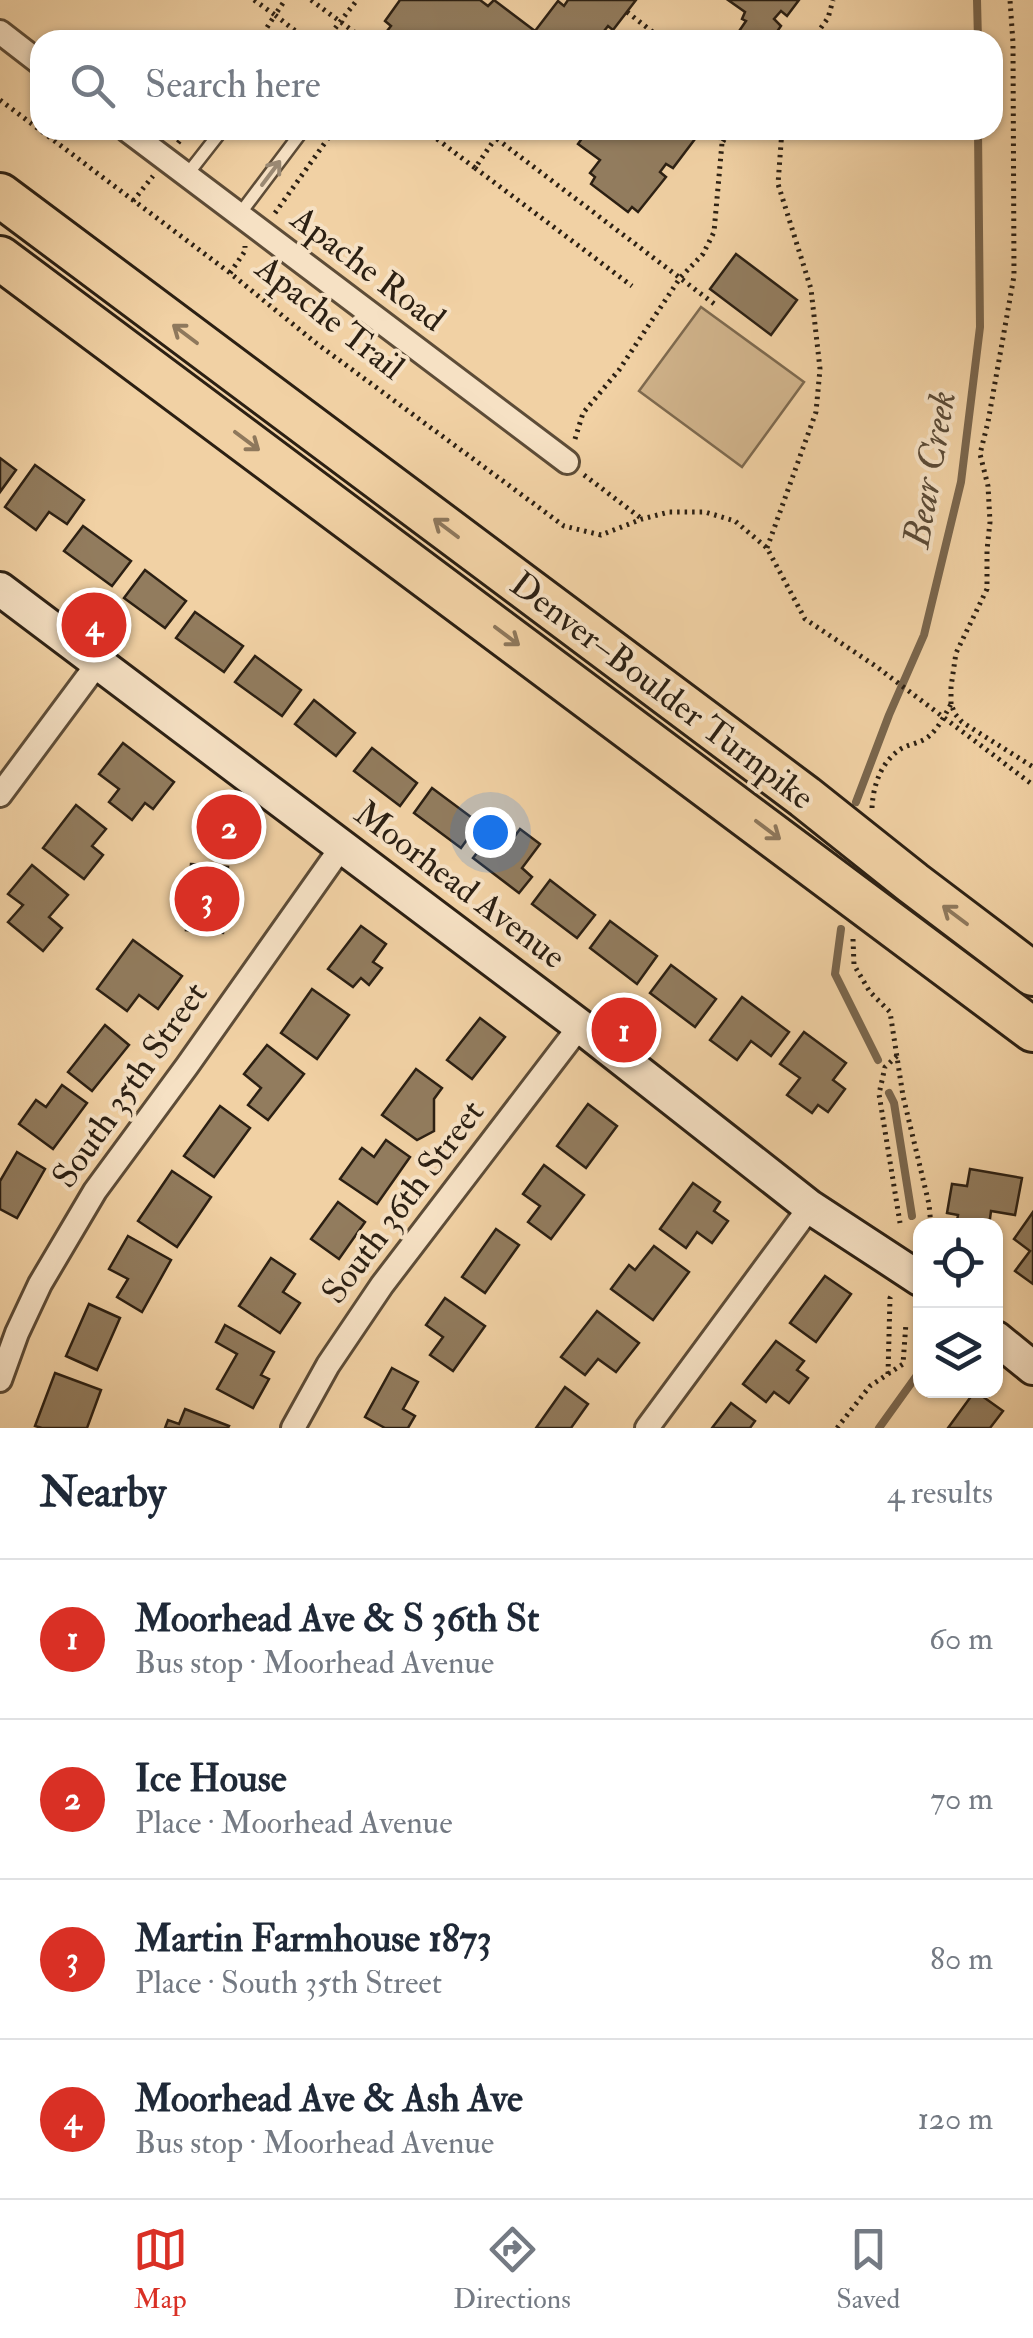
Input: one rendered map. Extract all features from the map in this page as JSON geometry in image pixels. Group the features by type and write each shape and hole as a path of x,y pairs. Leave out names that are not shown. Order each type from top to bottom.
{"highway":[{"name":"Denver–Boulder Turnpike","path":"0,195 773,773 1033,974"},
{"name":"Denver–Boulder Turnpike","path":"0,258 1033,1030"}],"street":[{"path":"0,32 30,55"},
{"name":"Apache Road","path":"140,140 567,462"},
{"name":"Moorhead Avenue","path":"0,589 580,1026 810,1207 913,1273"},
{"path":"0,795 98,663"},
{"name":"South 35th Street","path":"0,1380 40,1284 95,1191 342,845"},
{"name":"South 36th Street","path":"294,1428 328,1365 382,1286 580,1026"},
{"path":"647,1428 810,1207"},
{"path":"1003,1344 1033,1368"}],"lane":[{"path":"186,176 214,140"},
{"path":"240,215 296,140"}],"path":[{"path":"254,0 294,30"},
{"path":"265,30 285,0"},
{"path":"311,0 352,30"},
{"path":"334,30 357,0"},
{"path":"819,30 833,0"},
{"path":"871,816 873,789 884,767 898,750 928,738 944,718 951,704 956,654 988,589 988,486 980,454 1014,276 1010,0"},
{"path":"627,12 651,30"},
{"name":"Apache Trail","path":"0,100 30,123"},
{"name":"Apache Trail","path":"53,140 316,343 564,526 601,535 669,512 705,512 735,521 767,548"},
{"path":"246,251 327,140"},
{"path":"438,140 632,286"},
{"path":"475,168 495,140"},
{"path":"499,140 717,306"},
{"path":"642,518 567,462 583,413 619,370 680,278 703,254 714,232 721,140"},
{"path":"781,140 778,184 811,289 820,369 816,412 767,548 805,619 877,667 1033,785"},
{"path":"951,704 962,722 1033,767"},
{"path":"853,939 854,965 870,992 890,1012 902,1096 930,1218"},
{"path":"897,1056 885,1067 879,1094 900,1223"},
{"path":"888,1374 890,1298 913,1275"},
{"path":"837,1428 870,1386 902,1364 906,1324"}],"shaded area":[{"path":"701,307 804,382 742,467 639,391"}],"building":[{"path":"400,0 480,0 488,6 494,0 534,30 388,30 391,26 385,21"},
{"path":"568,0 636,0 613,30 608,26 605,30 536,30 558,1 564,6"},
{"path":"728,0 799,0 787,16 781,11 774,19 781,26 778,30 740,30 746,21 742,19 745,12"},
{"path":"581,140 694,140 673,168 666,164 660,172 666,177 638,212 632,207 628,212 591,184 595,177 590,173 600,160 578,144"},
{"path":"736,254 797,300 771,335 710,289"},
{"path":"0,458 16,470 0,492"},
{"path":"35,465 84,500 67,524 49,512 36,530 5,507"},
{"path":"83,526 131,561 112,586 64,551"},
{"path":"145,570 186,601 165,628 124,598"},
{"path":"195,612 243,646 224,672 176,638"},
{"path":"255,656 301,690 282,716 235,682"},
{"path":"314,700 355,733 336,756 295,724"},
{"path":"123,743 174,782 153,809 145,803 132,820 109,802 119,789 99,774"},
{"path":"372,748 417,783 400,806 354,771"},
{"path":"432,788 479,823 461,848 414,813"},
{"path":"76,805 106,829 92,846 103,855 84,879 43,848"},
{"path":"217,814 242,816 240,840 216,839"},
{"path":"520,829 540,844 522,868 532,877 519,893 473,858 493,832 509,844"},
{"path":"191,864 228,867 223,933 186,930"},
{"path":"32,865 68,895 49,917 62,928 43,951 8,922 23,905 8,894"},
{"path":"550,880 595,915 577,938 532,904"},
{"path":"610,921 657,956 637,984 590,948"},
{"path":"361,926 386,944 373,962 382,968 369,985 361,978 353,987 328,969"},
{"path":"133,940 182,976 158,1009 139,995 127,1011 97,989"},
{"path":"671,965 716,999 695,1027 650,993"},
{"path":"312,989 349,1015 317,1059 281,1033"},
{"path":"742,997 789,1032 771,1056 751,1041 737,1060 710,1040"},
{"path":"480,1018 505,1037 472,1079 447,1060"},
{"path":"105,1025 129,1045 92,1091 68,1072"},
{"path":"804,1032 846,1063 833,1080 845,1089 828,1112 818,1105 812,1113 787,1095 800,1078 780,1064"},
{"path":"267,1045 304,1074 268,1120 248,1105 261,1088 244,1074"},
{"path":"416,1069 442,1088 434,1099 434,1131 417,1140 382,1115"},
{"path":"62,1085 87,1103 53,1149 19,1124 36,1100 46,1107"},
{"path":"588,1104 617,1126 586,1168 557,1146"},
{"path":"220,1106 250,1128 214,1177 184,1156"},
{"path":"386,1140 410,1157 377,1204 340,1179 362,1148 374,1157"},
{"path":"17,1152 45,1169 17,1218 0,1209 0,1181"},
{"path":"544,1165 584,1195 551,1239 528,1222 540,1206 523,1194"},
{"path":"970,1169 1022,1178 1015,1215 991,1211 990,1218 957,1218 947,1213 952,1184 967,1186"},
{"path":"172,1171 211,1197 177,1247 138,1221"},
{"path":"693,1183 720,1202 714,1211 728,1221 712,1243 697,1232 686,1248 660,1229"},
{"path":"338,1202 365,1222 339,1259 311,1239"},
{"path":"1033,1212 1033,1284 1015,1271 1030,1251 1014,1239"},
{"path":"496,1229 519,1245 485,1293 462,1277"},
{"path":"128,1236 171,1260 142,1312 117,1297 128,1279 109,1269"},
{"path":"654,1246 689,1272 653,1320 611,1289 629,1265 635,1270"},
{"path":"271,1258 295,1274 283,1292 300,1303 280,1333 239,1306"},
{"path":"825,1276 851,1294 816,1342 790,1323"},
{"path":"445,1298 485,1326 453,1371 430,1355 443,1337 426,1325"},
{"path":"89,1304 120,1318 97,1370 66,1356"},
{"path":"597,1311 639,1343 616,1372 598,1359 585,1375 561,1357"},
{"path":"225,1325 274,1352 261,1375 269,1379 253,1408 217,1389 237,1354 216,1342"},
{"path":"776,1341 804,1361 797,1370 808,1378 789,1403 774,1392 766,1402 743,1384"},
{"path":"392,1368 418,1382 403,1409 415,1416 408,1428 385,1428 365,1417"},
{"path":"55,1373 101,1390 87,1428 35,1426"},
{"path":"565,1387 588,1404 571,1428 536,1428"},
{"path":"970,1398 985,1398 1003,1411 990,1428 948,1428"},
{"path":"731,1403 755,1421 750,1428 712,1428"},
{"path":"185,1409 229,1426 165,1428 168,1420 179,1424"}],"waterway":[{"name":"Bear Creek","path":"977,0 978,30"},
{"name":"Bear Creek","path":"856,802 924,635 961,482 980,327 978,140"},
{"name":"Bear Creek","path":"841,929 835,974 878,1060"},
{"name":"Bear Creek","path":"889,1093 894,1103 912,1216"},
{"name":"Bear Creek","path":"879,1428 913,1381"}],"place":[{"name":"Moorhead Ave & Ash Ave","path":"94,625"},
{"name":"Ice House","path":"229,827"},
{"name":"Martin Farmhouse 1873","path":"207,899"},
{"name":"Moorhead Ave & S 36th St","path":"624,1030"}]}
